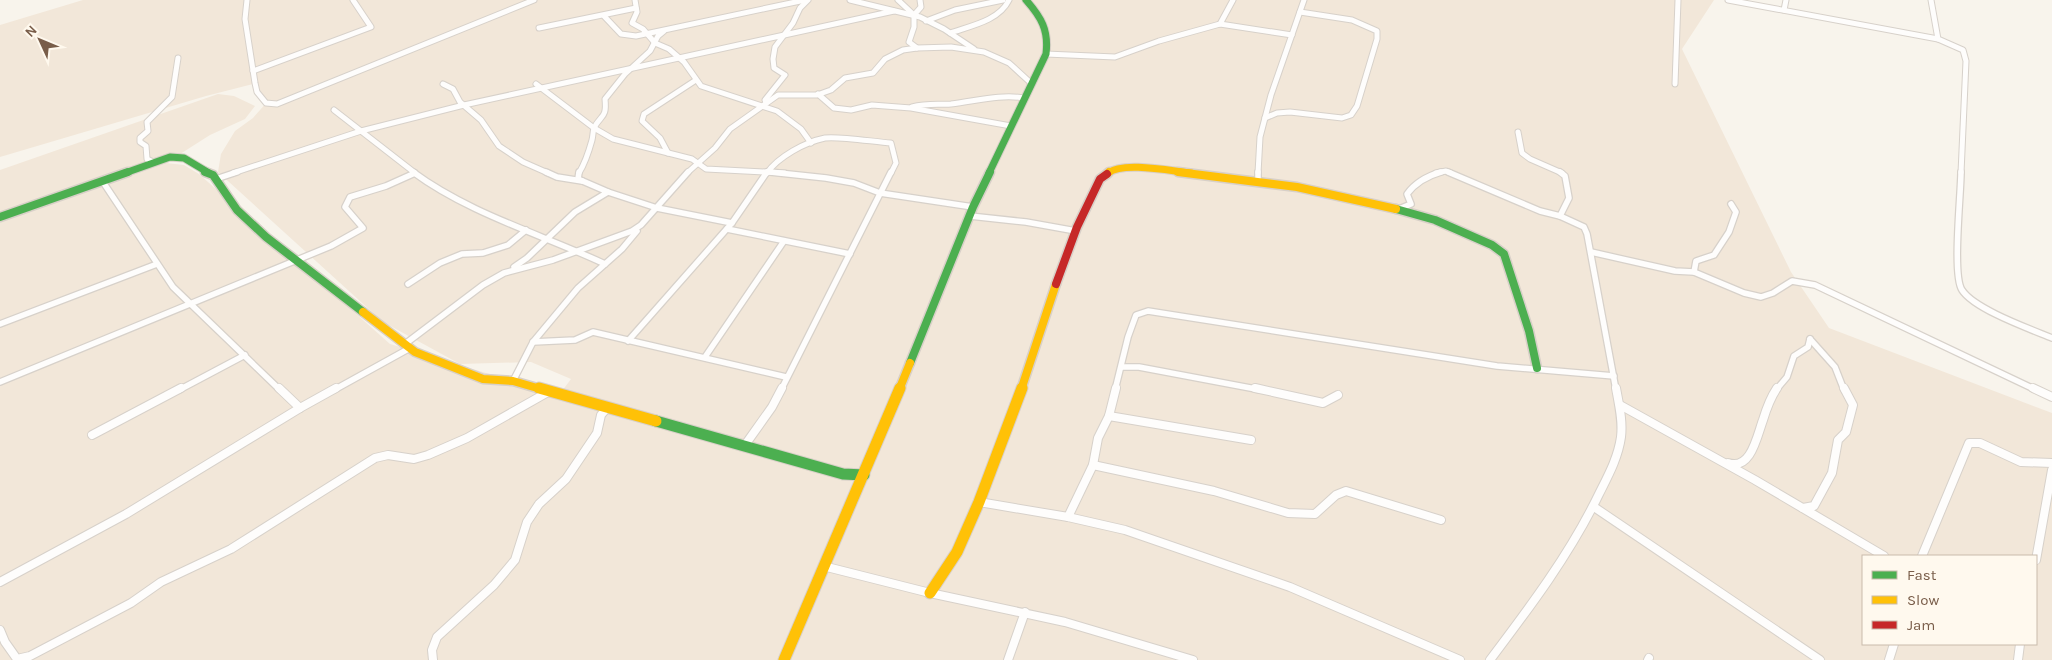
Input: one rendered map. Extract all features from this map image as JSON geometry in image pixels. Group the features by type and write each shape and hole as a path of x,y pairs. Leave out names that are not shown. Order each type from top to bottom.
{"street":[{"path":"246,0 245,19 257,92 266,103 277,104 534,0"},
{"path":"253,71 371,27 353,0"},
{"path":"635,0 637,12 632,23 643,29 655,43 669,49 678,56 701,86 760,107 777,111 801,129 811,143"},
{"path":"604,16 614,24 617,31 627,38 664,32 805,0"},
{"path":"766,103 765,100 785,75 774,68 772,57 776,42 792,24 797,10 809,0"},
{"path":"850,0 867,6 914,15 926,20 975,50"},
{"path":"898,0 914,15"},
{"path":"917,48 909,42 914,27 914,15 921,7 920,0"},
{"path":"926,20 955,10 1003,0"},
{"path":"950,34 1000,13 1008,5 1009,0"},
{"path":"784,660 823,566 864,475 973,207 1046,54 1050,38 1048,28 1026,0"},
{"path":"1220,24 1233,0"},
{"path":"1258,180 1260,137 1304,0"},
{"path":"1674,84 1678,0"},
{"path":"1728,0 1938,39 1963,50 1966,61 1958,279 1962,290 1980,304 2052,338"},
{"path":"1784,10 1786,0"},
{"path":"1931,0 1938,39"},
{"path":"539,28 636,8"},
{"path":"216,179 361,131 538,86 765,38 783,36 894,11"},
{"path":"1265,118 1283,112 1342,118 1351,114 1357,106 1377,39 1377,31 1359,23 1300,12"},
{"path":"1046,54 1115,57 1154,42 1220,24 1292,36"},
{"path":"664,32 634,67 625,74 605,99 606,108 594,128 584,165 578,174 578,179 608,192 657,208 732,223"},
{"path":"513,381 533,342 578,288 622,249 641,225 698,163 716,148 730,129 778,95 818,94 830,90 845,78 874,73 878,65 885,59 904,50 917,48 949,47 975,50 1006,61 1032,84"},
{"path":"154,162 147,159 146,146 140,142 140,138 148,131 147,122 172,98 178,58"},
{"path":"668,153 660,138 642,121 644,114 696,80"},
{"path":"443,84 453,89 464,105 481,120 499,146 523,162 557,178 583,181"},
{"path":"538,86 594,128 613,139 692,159 702,168 748,173 769,172 845,181 880,193 973,207"},
{"path":"818,94 834,108 851,110 872,105 911,108 1011,126"},
{"path":"911,108 929,103 949,104 1007,95 1025,98"},
{"path":"334,110 384,152 447,194 605,264"},
{"path":"1518,132 1522,153 1530,159 1559,171 1565,176 1569,198 1560,216"},
{"path":"628,341 732,223 774,164 811,143 826,138 891,143 896,163 786,376 772,407 745,445"},
{"path":"0,217 103,182 154,162 170,157 184,158 203,171 213,175 241,214 297,262 415,352 483,379 513,381 843,474 864,475"},
{"path":"930,593 957,552 979,502 1033,357 1044,318 1076,231 1100,179 1113,169 1128,167 1258,180 1340,194 1400,209 1456,228 1492,244 1504,254 1529,331 1537,368"},
{"path":"1400,209 1411,204 1406,194 1410,188 1439,172 1446,171 1540,211 1560,216 1584,227 1591,252 1620,405 1622,421 1620,450 1594,507 1561,564 1490,660"},
{"path":"0,382 253,277 297,262 344,240 363,228 345,207 350,197 386,186 415,173"},
{"path":"103,182 173,287 300,408"},
{"path":"0,582 126,514 300,408 407,346 484,285 528,258 547,237 586,204 608,192"},
{"path":"1694,272 1696,261 1714,255 1730,232 1736,212 1731,204"},
{"path":"970,216 1076,231"},
{"path":"504,273 553,260 625,235 641,225"},
{"path":"727,229 850,254"},
{"path":"408,284 440,263 462,254 483,253 508,245 526,230"},
{"path":"705,357 784,241"},
{"path":"1591,252 1675,271 1694,272 1744,293 1761,297 1773,293 1792,281 1815,285 2052,397"},
{"path":"0,324 157,264"},
{"path":"1068,517 1093,465 1098,438 1109,416 1128,337 1136,315 1148,311 1497,366 1614,376"},
{"path":"533,342 575,340 593,332 786,376"},
{"path":"1724,463 1734,465 1743,462 1758,440 1763,419 1776,390 1787,377 1794,356 1808,347 1810,339 1816,349 1838,372 1847,399 1853,404 1846,432 1838,440 1832,473 1814,506 1816,516"},
{"path":"92,435 245,356"},
{"path":"1122,367 1139,367 1225,382 1323,403 1338,394"},
{"path":"0,630 5,642 17,659 30,656 131,603 160,582 231,549 375,458 388,455 414,459 428,455 475,434 548,392"},
{"path":"1620,405 1755,480 1882,555"},
{"path":"433,660 432,650 437,637 494,585 514,560 528,522 539,504 566,479 597,433 601,415 607,408"},
{"path":"1109,416 1251,440"},
{"path":"1922,555 1969,443 1980,443 2022,462 2052,463"},
{"path":"1743,462 1744,469 1755,480"},
{"path":"1093,465 1110,467 1217,492 1276,510 1298,514 1316,514 1334,495 1340,491 1346,491 1442,520"},
{"path":"2037,555 2052,470"},
{"path":"979,502 1068,517 1125,530 1290,587 1460,660"},
{"path":"1803,508 1814,506"},
{"path":"1594,507 1820,660"},
{"path":"823,566 930,593 1025,612 1193,660"},
{"path":"1008,660 1025,612"},
{"path":"1889,660 1894,645"},
{"path":"2018,660 2020,645"}],"shaded area":[{"path":"83,0 1714,0 1682,49 1791,272 1829,328 2052,413 2052,660 0,660 0,170 218,94 234,96 255,106 245,119 210,135 166,163 184,165 199,174 390,344 559,395 571,379 531,362 460,364 383,322 218,172 221,154 235,131 253,118 268,101 253,84 206,96 0,157 0,25"}],"traffic: fast":[{"path":"910,363 973,207 1046,54 1047,37 1044,24 1026,0"},
{"path":"0,217 103,182 153,162 170,157 184,158 203,171 213,175 237,210 266,237 363,312"},
{"path":"1396,209 1435,220 1492,245 1504,254 1529,331 1537,368"},
{"path":"656,421 843,474 864,475"}],"traffic: slow":[{"path":"1107,174 1113,169 1129,167 1264,182 1330,193 1396,209"},
{"path":"930,593 957,552 979,502 1001,440 1019,397 1056,284"},
{"path":"363,312 415,352 483,379 513,381 656,421"},
{"path":"784,660 910,363"}],"traffic: jam":[{"path":"1056,284 1077,227 1100,179 1107,174"}]}
